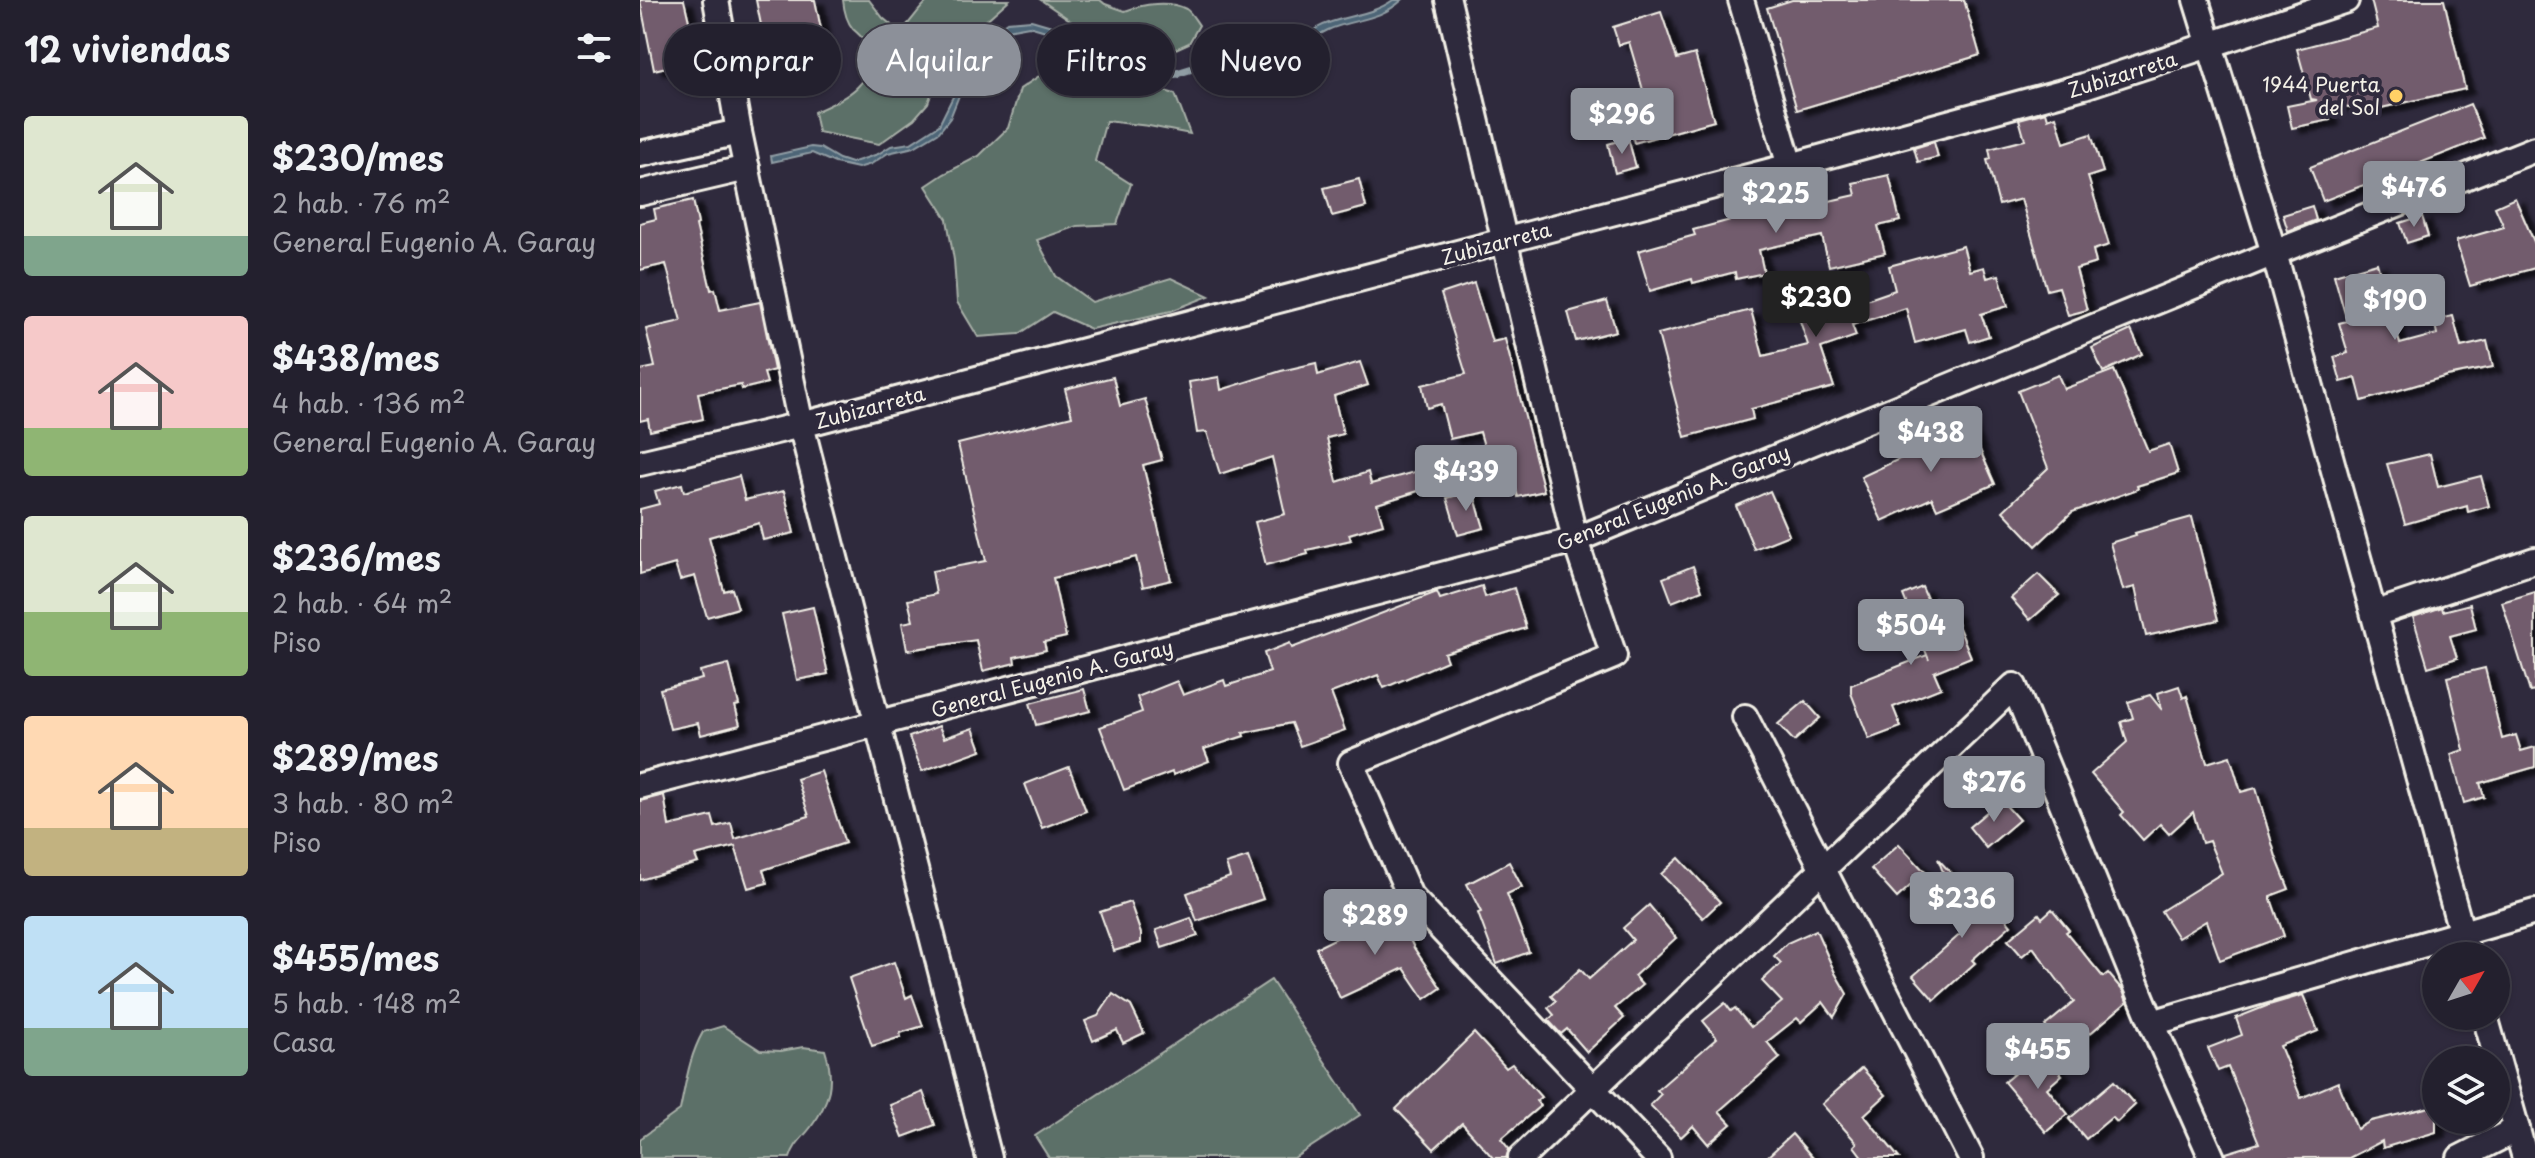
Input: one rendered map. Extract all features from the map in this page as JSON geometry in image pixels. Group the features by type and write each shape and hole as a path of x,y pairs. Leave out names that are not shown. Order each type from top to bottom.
{"street":[{"path":"716,0 739,132 801,425 989,1158"},
{"path":"1448,0 1575,540 1614,656 1351,763 1410,896 1658,1158"},
{"path":"1741,0 1790,166"},
{"path":"2196,0 2274,253 2464,942"},
{"name":"Zubizarreta","path":"640,463 801,425 1790,166 2084,86 2346,0"},
{"path":"640,154 739,132"},
{"name":"General Eugenio A. Garay","path":"640,786 1575,540 2535,149"},
{"path":"640,193 747,168"},
{"path":"2374,614 2535,560"},
{"path":"1521,1158 2014,686 2152,1023 2212,1158"},
{"path":"1745,717 1971,1158"},
{"path":"2152,1023 2535,912"},
{"path":"2489,1030 2525,1158"},
{"path":"2460,1158 2517,1129"}],"green space":[{"path":"843,0 869,0 890,24 857,24 857,33 845,12"},
{"path":"929,0 1009,0 982,24 908,24"},
{"path":"1041,0 1100,0 1125,11 1147,5 1179,6 1188,10 1198,24 1191,24 1189,43 1175,49 1175,24 1073,22"},
{"path":"1037,78 1037,96 1175,94 1190,134 1106,121 1095,161 1131,184 1117,224 1077,226 1037,240 1056,276 1092,302 1171,278 1209,296 1171,311 1091,329 1053,312 1019,334 978,337 957,302 947,219 926,186 979,156 1008,128 1021,88"},
{"path":"857,87 857,96 931,96 914,119 879,144 818,132 814,112"},
{"path":"1271,980 1360,1115 1294,1158 1049,1158 1035,1136"},
{"path":"723,1026 760,1050 781,1051 803,1047 825,1050 830,1071 829,1090 817,1118 790,1158 640,1158 640,1139 680,1110 691,1060 703,1032"}],"water":[{"path":"1393,0 1402,0 1375,16 1330,29 1330,24 1327,24 1375,10"},
{"path":"1031,20 1044,24 1037,24 1037,28 1004,24"},
{"path":"953,96 959,96 950,118 939,132 914,147 888,153 871,164 858,168 812,153 772,162 771,156 811,147 820,148 851,163 891,146 911,143 939,125"}],"building":[{"path":"640,0 684,0 690,24 664,24 664,68 654,70"},
{"path":"756,0 815,0 820,24 761,24"},
{"path":"1792,0 1964,0 1980,55 1797,110 1767,8"},
{"path":"2371,0 2444,0 2465,89 2368,111 2325,102 2330,120 2292,128 2287,106 2317,100 2311,99 2297,49 2378,28"},
{"path":"1661,12 1677,59 1695,54 1714,121 1634,143 1629,119 1650,114 1629,42 1619,45 1613,27"},
{"path":"2470,104 2484,138 2323,201 2310,167"},
{"path":"2046,112 2048,119 2056,116 2064,143 2091,134 2103,172 2088,177 2109,245 2093,250 2096,263 2076,269 2087,310 2068,315 2059,287 2047,290 2021,199 1999,205 1987,160 1991,159 1989,149 2025,140 2019,119"},
{"path":"1628,138 1636,167 1615,173 1608,144"},
{"path":"1934,142 1938,157 1918,162 1914,148"},
{"path":"1889,175 1900,221 1878,226 1885,253 1829,266 1822,236 1759,250 1764,273 1736,279 1735,272 1693,283 1692,279 1650,291 1638,251 1695,235 1693,230 1742,217 1738,201 1793,189 1798,208 1856,195 1853,183"},
{"path":"1359,179 1366,207 1332,216 1324,188"},
{"path":"2515,198 2535,244 2535,268 2470,286 2456,241 2504,227 2495,207"},
{"path":"693,200 711,290 715,289 720,310 760,302 774,370 764,373 767,383 698,393 703,419 650,431 648,419 640,421 640,370 655,367 646,329 681,321 666,264 640,270 640,223 656,219 654,209"},
{"path":"2312,206 2316,220 2288,231 2283,215"},
{"path":"2422,216 2428,236 2407,243 2400,223"},
{"path":"1963,246 1970,271 1984,267 1987,278 1999,275 2008,306 1981,314 1989,336 1970,342 1966,329 1915,343 1906,308 1852,325 1856,336 1821,348 1834,387 1751,409 1753,419 1685,437 1658,334 1751,310 1763,356 1808,345 1792,297 1838,282 1846,307 1895,290 1889,266"},
{"path":"2377,263 2400,344 2437,334 2434,320 2453,316 2461,347 2487,341 2493,367 2447,376 2362,401 2356,378 2341,382 2334,357 2348,353 2339,323 2347,321 2334,275"},
{"path":"1474,283 1492,342 1505,339 1544,491 1518,497 1506,452 1487,457 1480,432 1450,439 1441,404 1427,408 1422,385 1466,374 1441,294"},
{"path":"1607,301 1616,331 1576,341 1568,312"},
{"path":"2131,330 2142,354 2103,372 2092,348"},
{"path":"1360,362 1368,385 1334,396 1343,434 1327,438 1337,482 1368,472 1371,484 1429,468 1434,486 1377,504 1383,524 1349,534 1351,540 1307,550 1308,554 1266,565 1255,522 1285,514 1272,457 1220,474 1207,432 1197,433 1189,382 1219,377 1221,390 1316,363 1318,375"},
{"path":"2114,370 2148,451 2169,444 2178,473 2072,512 2036,546 2003,511 2048,468 2018,391 2058,375 2064,389"},
{"path":"1113,377 1120,406 1145,399 1162,460 1143,465 1171,580 1143,587 1136,557 1053,578 1066,637 1044,642 1046,650 1014,657 1015,663 983,671 976,640 907,650 902,623 913,621 908,600 936,594 932,571 986,561 958,444 1072,416 1065,389"},
{"path":"1968,423 1995,484 1937,509 1932,498 1882,521 1861,477 1912,453 1910,449"},
{"path":"2430,454 2438,487 2481,476 2489,506 2468,512 2467,506 2405,524 2387,464"},
{"path":"739,476 745,500 784,491 794,533 763,540 759,523 709,537 724,591 732,589 738,608 707,617 695,576 680,580 675,564 640,574 640,509 659,504 655,491 682,484 684,492"},
{"path":"1473,491 1484,528 1458,535 1447,498"},
{"path":"1770,491 1789,535 1754,549 1736,506"},
{"path":"2192,517 2218,620 2146,636 2135,587 2123,590 2110,543"},
{"path":"1693,566 1702,590 1672,602 1663,578"},
{"path":"2038,574 2059,595 2030,620 2011,598"},
{"path":"1482,586 1485,597 1514,588 1526,628 1444,653 1447,661 1384,688 1378,675 1331,693 1345,730 1300,746 1291,723 1243,733 1244,736 1204,749 1209,761 1124,790 1100,727 1142,712 1137,697 1177,681 1183,695 1224,680 1226,686 1270,672 1264,653 1290,643 1292,648 1437,592 1440,599"},
{"path":"1922,587 1928,601 1937,598 1944,614 1952,611 1971,657 1934,672 1941,688 1893,707 1901,727 1869,739 1851,693 1851,685 1927,655 1903,595"},
{"path":"2535,592 2535,691 2530,692 2502,602"},
{"path":"2470,604 2476,629 2450,636 2457,658 2428,667 2413,617 2442,607 2443,611"},
{"path":"813,607 828,674 797,680 782,614"},
{"path":"729,664 739,705 735,706 740,725 701,735 698,723 670,729 660,689 702,679 700,671"},
{"path":"2485,668 2502,739 2516,735 2521,751 2535,747 2535,767 2480,783 2484,797 2464,803 2451,754 2464,750 2447,677"},
{"path":"2179,686 2183,698 2187,696 2207,763 2230,756 2241,792 2256,788 2276,857 2289,889 2270,896 2284,936 2220,960 2206,921 2178,938 2161,911 2222,873 2209,841 2202,843 2193,812 2169,834 2160,824 2143,840 2121,815 2124,812 2091,774 2127,742 2121,722 2133,718 2128,702 2150,695 2162,710 2158,693"},
{"path":"1084,689 1090,711 1036,725 1030,703"},
{"path":"1805,701 1820,718 1794,741 1778,724"},
{"path":"939,726 944,738 973,728 981,750 922,771 909,737"},
{"path":"1069,767 1086,811 1042,828 1025,784"},
{"path":"821,771 845,843 763,870 767,883 748,888 735,846 695,856 698,863 640,880 640,801 664,795 669,826 712,816 715,827 731,823 735,839 809,816 797,779"},
{"path":"2001,800 2019,820 1986,848 1969,827"},
{"path":"1899,844 1925,872 1897,898 1871,869"},
{"path":"1248,857 1263,899 1197,921 1187,893 1230,877 1226,864"},
{"path":"1679,858 1720,902 1703,918 1661,874"},
{"path":"1938,859 1986,911 1994,904 2011,925 1934,1000 1913,976 1965,930"},
{"path":"1509,862 1522,887 1507,894 1529,952 1497,964 1478,913 1481,912 1467,884"},
{"path":"1130,902 1141,943 1114,951 1100,912"},
{"path":"1649,905 1676,938 1634,976 1642,985 1615,1008 1624,1018 1587,1052 1567,1029 1561,1034 1548,1020 1554,1015 1548,1008 1556,1001 1551,996 1580,969 1589,979 1633,940 1623,928"},
{"path":"1395,909 1414,948 1441,988 1425,999 1404,968 1340,998 1316,948"},
{"path":"2052,909 2069,930 2066,932 2103,977 2108,973 2123,991 2127,1002 2067,1053 2045,1026 2074,1002 2033,947 2022,956 2008,940 2039,914 2042,918"},
{"path":"1191,918 1198,936 1162,948 1156,930"},
{"path":"1816,930 1847,994 1834,1017 1823,1002 1801,1022 1797,1018 1767,1042 1780,1058 1719,1111 1731,1124 1708,1144 1693,1126 1681,1137 1650,1105 1661,1094 1657,1090 1717,1038 1703,1021 1725,1003 1731,1011 1735,1008 1751,1027 1782,1002 1762,981 1781,963 1774,956 1787,943"},
{"path":"894,962 906,998 912,995 923,1026 872,1046 849,978"},
{"path":"1113,994 1131,1006 1144,1033 1123,1043 1117,1030 1093,1041 1085,1021 1098,1016"},
{"path":"2303,995 2318,1031 2280,1046 2301,1098 2338,1082 2357,1129 2371,1121 2422,1109 2422,1134 2429,1134 2383,1148 2382,1141 2349,1158 2227,1158 2226,1153 2259,1143 2228,1067 2218,1071 2208,1048 2242,1035 2236,1018"},
{"path":"1474,1033 1506,1068 1512,1064 1541,1097 1536,1101 1540,1106 1501,1139 1509,1149 1506,1158 1493,1158 1462,1123 1434,1149 1396,1109"},
{"path":"2042,1051 2062,1075 2047,1088 2068,1114 2046,1132 2004,1082"},
{"path":"1862,1068 1886,1095 1864,1115 1899,1158 1863,1158 1854,1146 1857,1143 1822,1104"},
{"path":"2114,1081 2135,1105 2117,1122 2112,1117 2086,1139 2069,1119"},
{"path":"923,1092 935,1125 903,1137 890,1105"},
{"path":"1792,1134 1813,1158 1766,1158"}],"waterway":[{"path":"1175,74 1191,69"}],"place":[{"name":"1944 Puerta del Sol","path":"2396,96"}]}
